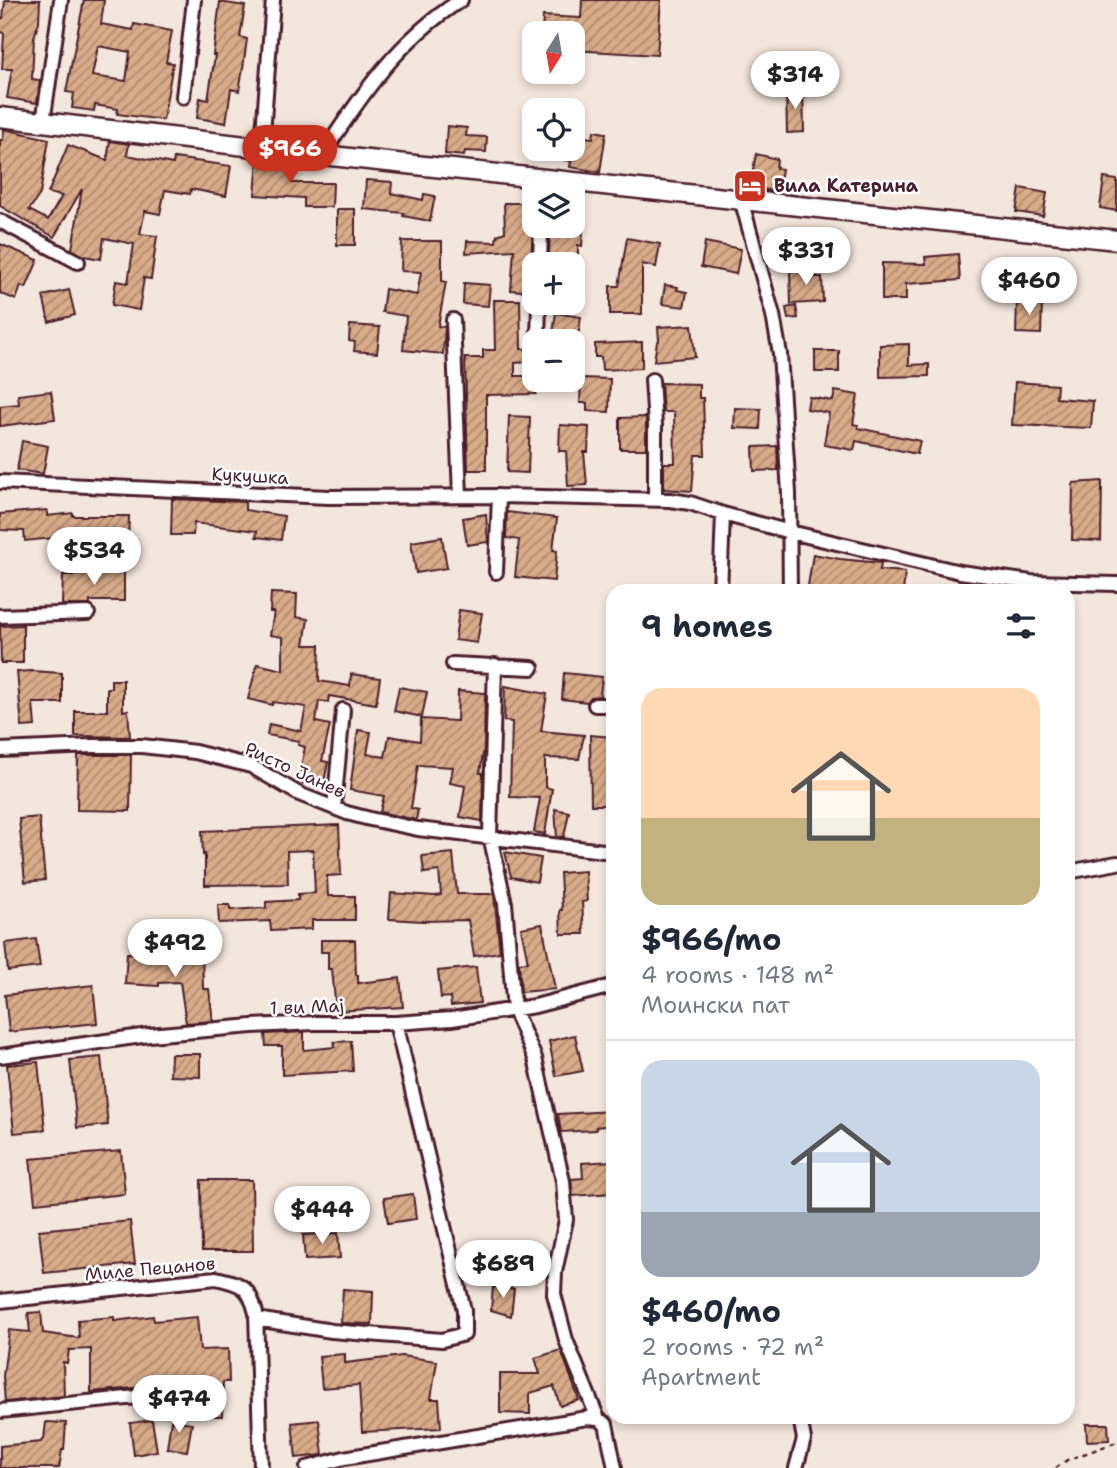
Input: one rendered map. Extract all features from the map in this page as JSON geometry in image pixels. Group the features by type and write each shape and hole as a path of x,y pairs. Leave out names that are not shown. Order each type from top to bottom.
{"main road":[{"path":"0,117 522,180"},
{"path":"585,186 741,199 1117,240"}],"street":[{"path":"43,122 61,0"},
{"path":"183,97 194,0"},
{"path":"262,147 273,0"},
{"path":"322,155 376,75 419,32 461,0"},
{"path":"741,199 774,315 780,354 790,532 790,584"},
{"path":"0,221 78,262"},
{"path":"453,320 460,496"},
{"path":"652,380 655,500"},
{"name":"Кукушка","path":"0,482 329,497 499,496 690,503 790,532 960,572 1063,584 1117,584"},
{"path":"496,572 499,496"},
{"path":"720,584 723,514"},
{"path":"0,616 88,613"},
{"path":"453,664 532,668"},
{"path":"495,665 491,836 505,903 514,1010 535,1058 563,1181 566,1220 555,1272 554,1294 566,1340 598,1419"},
{"path":"595,705 606,705"},
{"path":"334,808 343,710"},
{"name":"Ристо Јанев","path":"0,750 142,746 195,752 251,766 299,794 370,819 418,829 606,851"},
{"path":"1075,871 1117,863"},
{"name":"1 ви Мај","path":"0,1056 149,1035 315,1023 396,1023 452,1019 535,1006 606,988"},
{"path":"256,1319 332,1331 442,1340 464,1334 464,1310 396,1023"},
{"name":"Миле Пецанов","path":"0,1301 216,1278 235,1282 246,1288 252,1298 256,1319 261,1468"},
{"path":"0,1411 176,1393"},
{"path":"307,1468 344,1458 587,1418 598,1419 606,1424 615,1468"},
{"path":"796,1468 804,1439 801,1424"}],"path":[{"path":"1056,1468 1067,1460 1117,1442"}],"building":[{"path":"5,0 40,0 39,22 34,37 32,79 40,80 37,103 7,98 12,69 2,69 4,33 0,32 0,18 3,18"},
{"path":"84,0 104,0 101,24 133,30 134,24 172,31 166,62 173,63 163,120 117,114 118,109 95,105 94,111 72,108 74,93 66,92","holes":["98,46 130,52 126,81 92,76"]},
{"path":"582,0 661,0 657,55 585,51 585,21 543,21 543,16 581,18"},
{"path":"220,2 245,6 240,37 247,39 239,91 231,89 226,123 197,118 200,98 208,100"},
{"path":"803,88 804,132 787,133 786,89"},
{"path":"447,126 467,128 466,136 487,137 486,152 465,151 464,156 445,154"},
{"path":"4,129 49,139 40,194 29,210 48,220 62,196 48,193 68,145 107,160 110,141 129,144 127,155 173,164 174,158 231,166 226,196 191,189 190,194 165,190 160,214 145,211 140,234 157,236 151,279 144,278 139,310 112,305 116,281 128,283 134,244 104,238 101,259 84,256 72,249 82,189 54,237 0,206 0,140 3,140"},
{"path":"594,131 606,133 600,172 570,167 571,161 585,161 585,137 593,138"},
{"path":"756,154 777,159 776,168 782,169 778,192 750,187"},
{"path":"258,159 293,163 292,183 333,183 332,207 304,207 304,198 255,195"},
{"path":"1104,178 1117,180 1117,211 1100,208"},
{"path":"366,180 392,182 391,193 423,200 424,194 435,196 430,221 403,216 404,213 364,209"},
{"path":"1020,188 1047,193 1043,216 1016,212"},
{"path":"504,203 522,203 522,238 532,238 532,252 522,252 522,291 511,290 514,250 466,253 467,241 496,242 497,235 505,232"},
{"path":"337,209 355,209 355,245 337,245"},
{"path":"550,238 582,238 582,246 578,245 578,252 549,252"},
{"path":"627,238 660,244 656,267 642,264 642,314 610,314 610,286 619,286"},
{"path":"402,241 442,241 442,281 446,282 438,326 445,327 443,354 403,350 406,316 382,312 385,289 417,295 421,272 401,271"},
{"path":"705,242 741,249 736,274 701,267"},
{"path":"0,244 38,260 26,288 21,286 16,300 0,293"},
{"path":"958,254 960,280 906,284 906,300 882,300 882,263 926,264 925,257"},
{"path":"816,269 816,277 822,277 823,302 791,304 790,271"},
{"path":"464,283 490,285 488,306 463,304"},
{"path":"665,285 687,292 684,307 662,304"},
{"path":"69,290 75,315 49,322 43,296"},
{"path":"494,300 520,300 522,362 515,363 515,376 522,376 522,392 536,394 486,395 486,470 468,470 465,358 483,358 483,350 495,350"},
{"path":"1017,300 1042,301 1041,334 1016,333"},
{"path":"796,306 798,318 788,319 786,308"},
{"path":"556,315 581,317 579,329 554,329"},
{"path":"350,325 380,327 377,353 354,351 355,342 349,341"},
{"path":"692,325 695,357 654,361 659,341 658,327"},
{"path":"642,342 642,368 602,370 601,357 595,357 595,344"},
{"path":"909,344 909,365 929,364 929,376 880,377 880,345"},
{"path":"815,351 839,351 839,372 815,372"},
{"path":"585,378 610,379 609,412 587,411 587,403 580,403 580,392 585,392"},
{"path":"1015,382 1057,385 1056,398 1093,401 1091,428 1012,425"},
{"path":"661,383 699,384 699,398 703,398 705,455 695,455 692,491 664,489 664,463 675,463 674,412 663,412"},
{"path":"51,391 55,419 0,426 0,406 19,404 18,395"},
{"path":"835,391 858,395 853,424 858,425 858,428 920,441 917,454 856,441 854,450 824,445 829,413 807,409 809,397 833,401"},
{"path":"735,408 761,409 760,429 734,428"},
{"path":"509,416 530,417 528,473 507,472"},
{"path":"646,417 646,449 620,449 620,418"},
{"path":"560,425 589,427 588,452 584,452 587,485 568,486 566,451 559,451"},
{"path":"22,441 48,446 43,474 17,470"},
{"path":"777,446 778,470 754,471 753,447"},
{"path":"1102,481 1101,541 1072,540 1073,483"},
{"path":"172,499 245,502 245,510 284,516 281,540 256,537 257,531 194,523 193,535 171,535"},
{"path":"47,510 47,516 73,513 73,516 129,516 128,543 65,547 64,537 25,541 24,531 0,530 0,514"},
{"path":"507,512 557,518 553,550 557,551 554,581 515,577 519,540 506,538"},
{"path":"486,514 488,542 467,545 463,518"},
{"path":"442,537 447,568 416,573 411,542"},
{"path":"813,554 881,563 880,570 905,572 904,584 808,584"},
{"path":"96,568 124,568 124,601 90,601 90,605 62,605 63,575 96,575"},
{"path":"271,593 297,594 296,617 308,619 304,645 320,645 319,681 350,686 351,674 380,678 376,704 329,696 328,702 319,701 316,722 330,725 322,761 328,762 323,787 298,782 305,747 298,745 299,741 267,735 269,724 301,731 306,707 273,702 272,705 248,699 257,664 283,670 283,637 270,635 274,612 270,612"},
{"path":"459,610 482,613 477,643 455,640"},
{"path":"23,625 23,663 1,663 0,626"},
{"path":"17,672 62,673 62,703 33,703 35,726 22,727"},
{"path":"564,673 602,677 600,696 591,697 587,702 562,699"},
{"path":"111,680 123,680 123,711 128,710 130,737 75,736 75,711 107,711 107,688 111,688"},
{"path":"505,686 547,694 541,731 584,735 579,759 545,758 545,787 552,789 545,834 534,832 540,798 510,797 512,722 504,721"},
{"path":"399,687 427,692 422,717 394,711"},
{"path":"458,691 485,693 484,748 480,773 483,773 482,821 460,817 465,786 450,783 453,767 418,765 411,808 418,810 416,820 380,812 384,796 350,790 358,730 371,732 367,754 385,757 389,736 420,741 421,719 457,721"},
{"path":"590,735 606,736 606,805 591,805"},
{"path":"78,755 131,755 130,811 77,810"},
{"path":"555,809 569,812 564,837 557,837"},
{"path":"39,817 45,880 25,882 19,819"},
{"path":"339,825 341,875 327,876 328,896 355,896 355,920 312,920 312,929 271,931 270,921 219,923 218,905 230,905 230,910 266,908 266,902 298,900 298,894 315,893 313,850 287,851 288,884 205,885 202,831"},
{"path":"505,852 541,858 537,882 511,877"},
{"path":"453,853 457,894 494,894 500,952 474,956 468,920 389,919 391,893 441,895 439,871 424,873 422,856"},
{"path":"585,871 587,901 582,902 584,934 561,934 560,873"},
{"path":"542,924 555,989 521,992 519,963 528,962 521,928"},
{"path":"36,939 40,967 8,971 5,943"},
{"path":"321,940 355,940 358,983 400,978 403,1007 336,1011 332,969 328,969 328,952 321,952"},
{"path":"185,946 202,946 203,989 209,989 213,1021 186,1023 180,982 159,983 159,986 125,984 127,953 186,955"},
{"path":"476,967 480,1003 451,1006 450,997 441,998 438,971"},
{"path":"93,985 97,1023 9,1032 5,995"},
{"path":"304,1032 304,1050 335,1047 334,1042 351,1041 353,1071 282,1075 282,1046 266,1046 265,1034"},
{"path":"575,1035 583,1071 556,1076 549,1041"},
{"path":"171,1054 200,1054 200,1077 170,1076"},
{"path":"101,1057 108,1125 77,1128 70,1060"},
{"path":"38,1062 45,1130 14,1133 7,1065"},
{"path":"606,1111 606,1126 596,1127 596,1130 561,1132 558,1114"},
{"path":"121,1151 125,1194 35,1203 30,1159"},
{"path":"606,1161 606,1193 573,1196 571,1179 583,1178 582,1163"},
{"path":"201,1180 252,1180 253,1251 202,1251"},
{"path":"413,1194 416,1219 388,1223 384,1198"},
{"path":"130,1221 135,1264 44,1273 39,1230"},
{"path":"338,1233 340,1258 305,1260 303,1235"},
{"path":"493,1287 514,1289 511,1316 491,1310"},
{"path":"343,1289 373,1291 372,1324 341,1323"},
{"path":"41,1312 43,1333 79,1338 78,1320 114,1317 114,1321 153,1316 154,1321 197,1317 200,1350 228,1349 229,1382 223,1382 222,1416 195,1416 195,1384 179,1383 179,1376 154,1375 154,1382 145,1382 145,1387 91,1392 91,1349 69,1350 67,1363 63,1362 64,1396 5,1402 3,1376 9,1330 30,1332 28,1313"},
{"path":"561,1350 579,1400 560,1406 554,1386 530,1393 530,1414 500,1413 500,1374 540,1374 535,1358"},
{"path":"345,1354 345,1363 402,1356 437,1361 431,1399 439,1399 441,1428 362,1432 359,1385 322,1388 319,1356"},
{"path":"152,1420 157,1451 134,1455 130,1423"},
{"path":"171,1420 192,1423 187,1451 167,1448"},
{"path":"319,1420 323,1455 296,1458 292,1423"},
{"path":"46,1422 66,1423 64,1450 59,1468 0,1468 0,1446 41,1442 44,1439"},
{"path":"1086,1424 1108,1424 1109,1440 1087,1441"}],"place":[{"name":"Вила Катерина","path":"750,186"}]}
